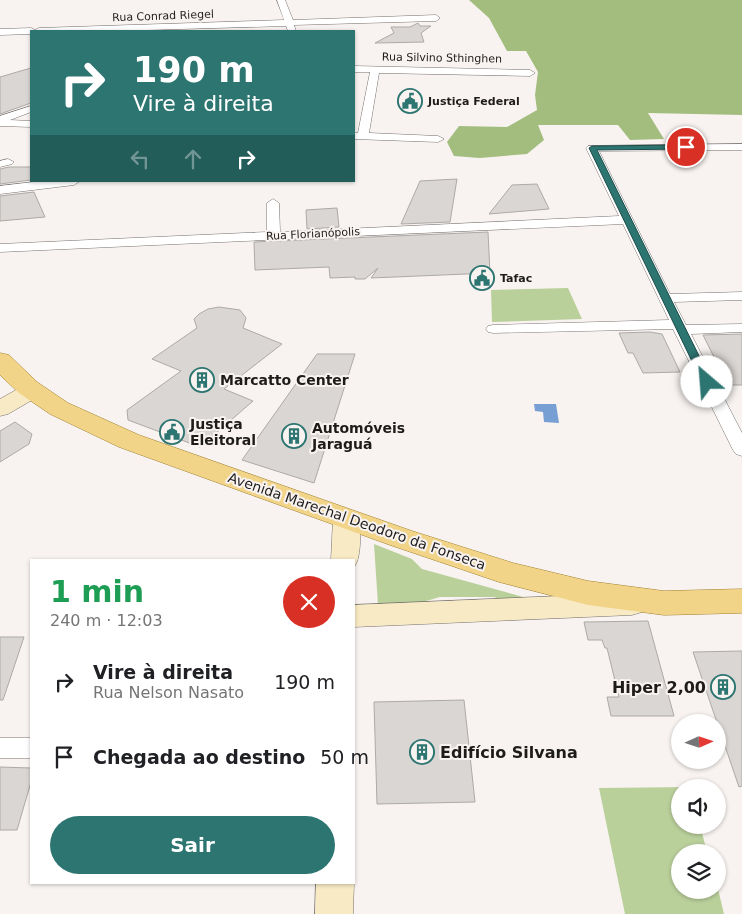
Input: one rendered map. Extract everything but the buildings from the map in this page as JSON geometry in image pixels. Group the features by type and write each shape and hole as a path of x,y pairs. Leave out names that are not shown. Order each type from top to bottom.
{"main road":[{"name":"Avenida Marechal Deodoro da Fonseca","path":"0,360 11,374 31,391 91,425 129,442 510,574 588,593 664,603 742,601"}],"street":[{"path":"281,0 290,27"},
{"name":"Rua Conrad Riegel","path":"102,30 290,27 436,18"},
{"path":"0,32 30,32"},
{"name":"Rua Silvino Sthinghen","path":"355,69 530,73"},
{"path":"375,70 358,136 438,139"},
{"path":"0,121 30,109"},
{"path":"0,121 30,124"},
{"path":"742,147 592,148 626,220 742,450"},
{"path":"0,190 66,182"},
{"path":"273,203 274,236"},
{"name":"Rua Florianópolis","path":"0,248 626,220"},
{"path":"665,298 742,296"},
{"path":"493,330 742,328"},
{"path":"0,409 31,391"},
{"path":"345,559 346,518"},
{"path":"355,616 664,603"},
{"path":"0,748 30,748"},
{"path":"334,914 335,884"}],"green space":[{"path":"469,0 742,0 742,115 648,113 664,139 630,140 618,125 538,125 544,140 527,154 480,158 454,156 447,142 459,126 507,127 537,110 535,95 538,72 526,51 507,51 489,18"},
{"path":"568,288 582,319 492,322 491,290"},
{"path":"374,544 412,559 422,569 527,598 510,603 494,597 440,597 412,605 378,605"},
{"path":"671,787 671,834 702,834 705,844 671,844 671,899 720,899 724,914 625,914 599,788"}],"water":[{"path":"534,404 556,404 559,423 544,422 543,412 535,411"}],"place":[{"name":"Justiça Federal","path":"410,101"},
{"name":"Tafac","path":"482,278"},
{"name":"Marcatto Center","path":"202,380"},
{"name":"Justiça Eleitoral","path":"172,432"},
{"name":"Automóveis Jaraguá","path":"294,436"},
{"name":"Hiper 2,00","path":"723,687"},
{"name":"Edifício Silvana","path":"422,752"}],"route":[{"path":"686,147 592,148 707,382"}]}
